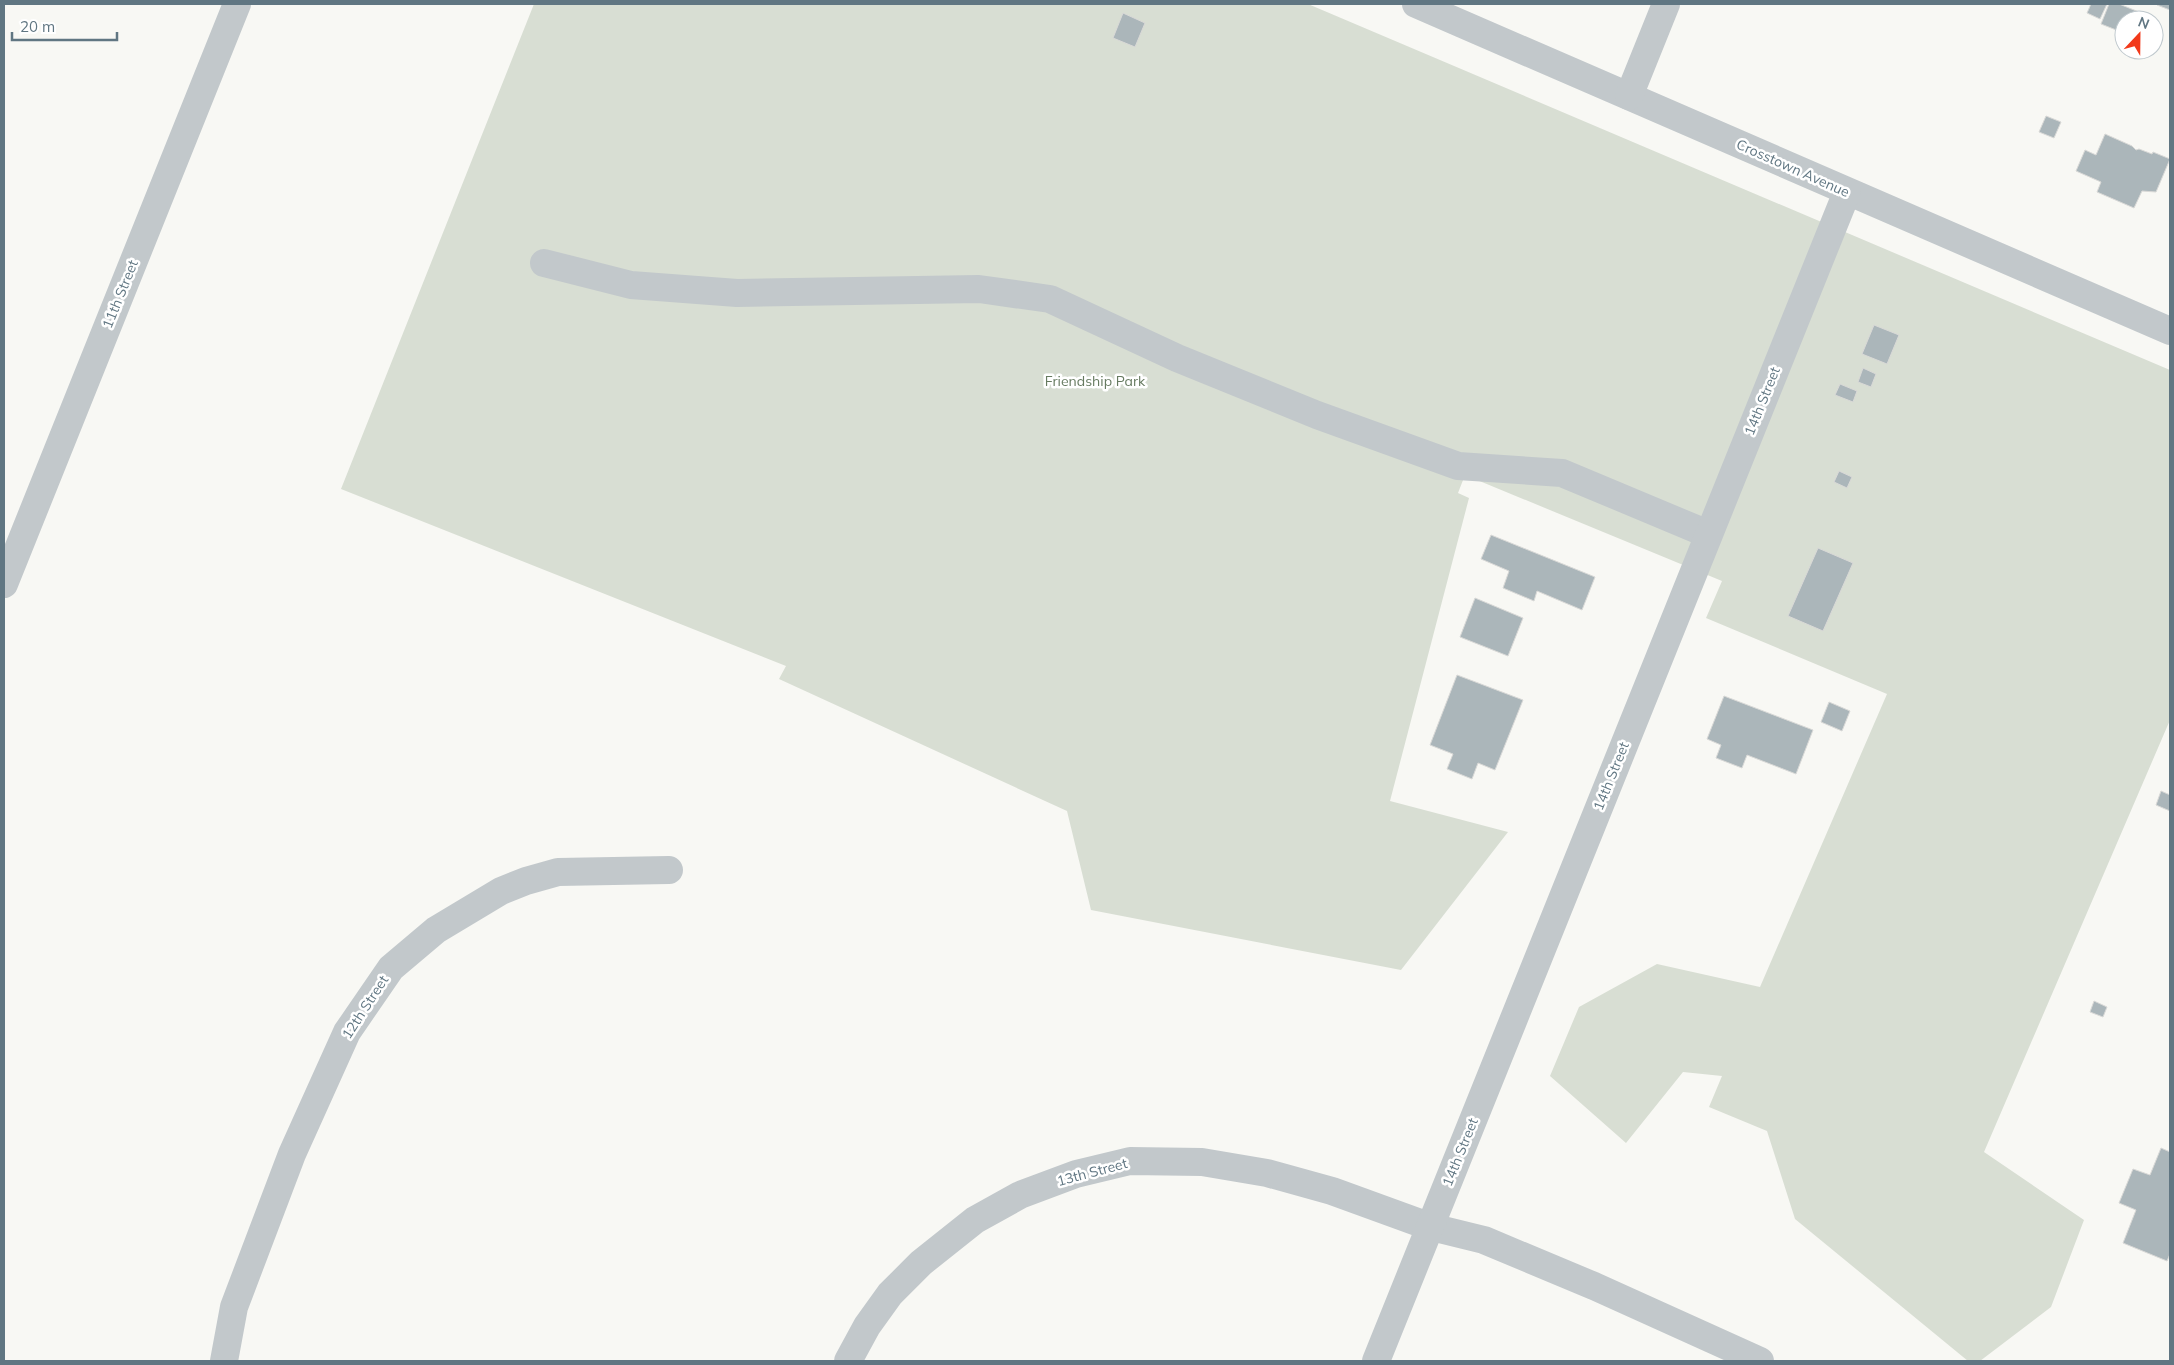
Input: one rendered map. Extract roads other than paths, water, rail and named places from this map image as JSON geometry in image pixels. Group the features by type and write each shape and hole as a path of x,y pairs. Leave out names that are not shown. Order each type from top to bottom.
{"street":[{"name":"11th Street","path":"4,584 236,4"},
{"name":"Crosstown Avenue","path":"1416,4 2170,331"},
{"path":"1629,96 1666,4"},
{"name":"14th Street","path":"1376,1361 1847,192"},
{"path":"544,263 631,285 737,293 979,289 1050,299 1176,358 1317,414 1458,466 1562,473 1708,534"},
{"name":"12th Street","path":"224,1361 234,1307 292,1154 347,1032 391,968 436,930 501,891 526,881 558,872 669,870"},
{"name":"13th Street","path":"848,1361 867,1326 890,1294 921,1263 975,1220 1020,1195 1076,1174 1130,1161 1202,1162 1267,1173 1332,1191 1431,1227 1484,1240 1594,1286 1760,1361"}],"park label":[{"name":"Friendship Park","path":"1095,381"}]}
